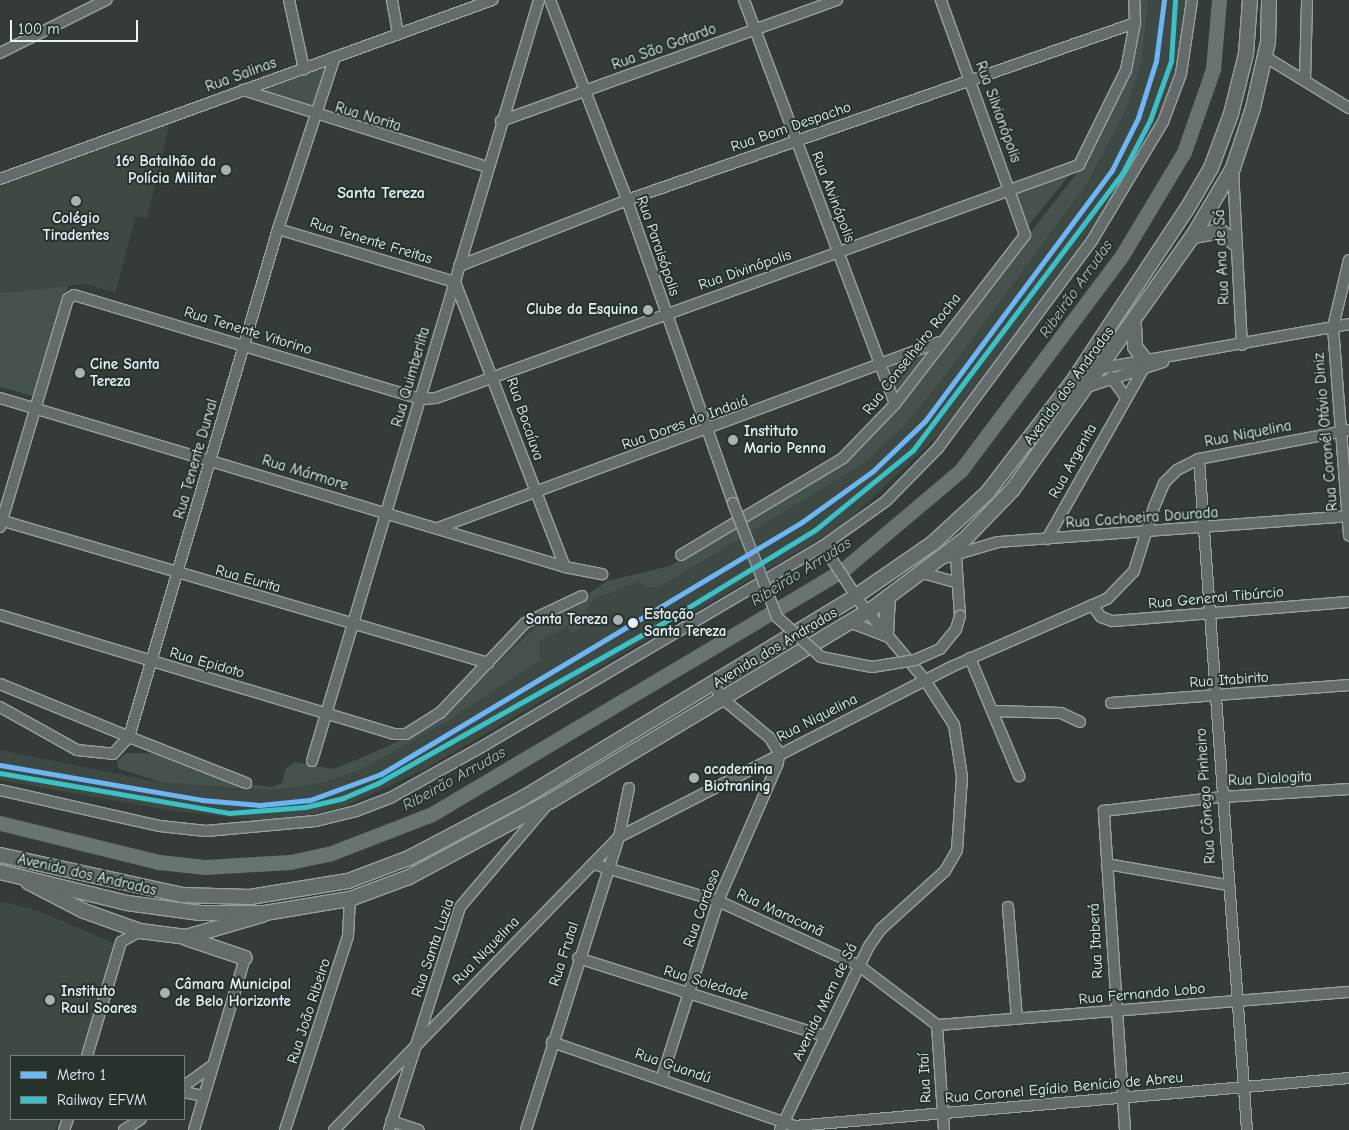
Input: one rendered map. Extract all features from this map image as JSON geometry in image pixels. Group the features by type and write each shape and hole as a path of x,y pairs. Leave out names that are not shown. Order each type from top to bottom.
{"main road":[{"name":"Avenida dos Andradas","path":"0,855 182,895 250,897 348,882 450,838 713,684 856,596 933,543 988,492 1071,384 1187,209 1211,168 1231,114 1246,54 1250,0"},
{"name":"Avenida dos Andradas","path":"0,872 127,903 200,913 265,913 350,898 409,877 551,801 868,611 922,573 964,540 1013,489 1090,386 1108,372 1134,326 1193,236 1233,168 1264,56 1269,0"},
{"path":"1231,114 1233,168"},
{"path":"1193,236 1220,231 1235,243"},
{"path":"1134,326 1135,347 1144,365"},
{"path":"956,556 964,540"},
{"path":"888,597 888,636"},
{"path":"19,876 48,895 140,931 186,937 245,958"},
{"path":"186,937 265,913"}],"street":[{"path":"0,53 106,0"},
{"path":"289,0 304,68"},
{"path":"392,0 398,34"},
{"name":"Rua Quimberlita","path":"312,761 350,624 421,399 486,168 539,0"},
{"name":"Rua Paraisópolis","path":"550,0 582,92 627,200 733,504 777,617 821,657 858,667 900,665 940,649 956,629 960,616 962,597 956,582"},
{"name":"Rua Alvinópolis","path":"744,0 879,368 895,404"},
{"name":"Rua São Gotardo","path":"501,121 837,0"},
{"name":"Rua Silvianópolis","path":"940,0 1012,193 1025,235"},
{"path":"1134,0 1135,23"},
{"path":"0,790 160,826 206,831 316,821 356,811 485,745 824,546 886,501 938,448 1098,232 1163,122 1181,74 1192,0"},
{"path":"1305,79 1307,0"},
{"name":"Rua Salinas","path":"0,179 488,1"},
{"name":"Rua Bom Despacho","path":"459,266 627,200 1135,23"},
{"name":"Rua Divinópolis","path":"421,399 436,398 495,378 666,314 1012,193 1079,165 1126,70 1135,23"},
{"path":"1264,56 1305,79 1349,108"},
{"name":"Rua Tenente Durval","path":"129,737 278,229 335,57"},
{"name":"Rua Norita","path":"243,90 315,116 486,168"},
{"name":"Rua Ana de Sá","path":"1233,168 1235,243 1242,345"},
{"name":"Rua Tenente Freitas","path":"278,229 455,282"},
{"name":"Rua Conselheiro Rocha","path":"681,555 843,458 895,404 940,342 1025,235"},
{"name":"Rua Coronél Otávio Diniz","path":"1349,260 1333,327 1345,431 1349,535"},
{"name":"Rua Bocaíuva","path":"455,282 495,378 535,492 565,567"},
{"name":"Rua Tenente Vitorino","path":"35,408 68,299 79,295 421,399"},
{"path":"1071,384 1108,372 1180,355 1349,324"},
{"name":"Rua Dores do Indaiá","path":"438,528 879,368 940,342"},
{"name":"Rua Argenita","path":"1046,539 1144,365"},
{"path":"1108,372 1126,398"},
{"name":"Rua Mármore","path":"0,398 565,567 602,574"},
{"path":"0,527 0,520 35,408"},
{"name":"Rua Niquelina","path":"334,1130 415,1049 619,837 925,680 970,658 1092,605 1129,578 1164,483 1199,459 1345,431"},
{"name":"Rua Cônego Pinheiro","path":"1199,459 1207,613 1246,1130"},
{"name":"Rua Cachoeira Dourada","path":"939,560 998,542 1202,529 1348,516"},
{"name":"Rua Eurita","path":"0,520 178,574 488,663"},
{"name":"Avenida Mem de Sá","path":"781,1126 858,965 881,928 945,871 957,850 960,742 948,713 925,680 856,596 824,546"},
{"path":"922,573 956,582 956,556"},
{"path":"488,663 525,623 550,607 582,596"},
{"name":"Rua General Tibúrcio","path":"1092,605 1101,618 1112,621 1349,602"},
{"name":"Rua Epidoto","path":"0,615 151,662 325,713 406,734 440,713 488,663"},
{"name":"Avenida Mem de Sá","path":"849,622 870,627 888,636"},
{"path":"970,658 994,711 1019,776"},
{"path":"0,684 246,783"},
{"path":"713,684 723,699 770,738 779,754"},
{"name":"Rua Itabirito","path":"1111,703 1349,686"},
{"path":"0,707 77,750 114,754 129,737"},
{"path":"994,711 1061,713 1080,722"},
{"name":"Rua Cardoso","path":"662,1077 718,901 779,754"},
{"name":"Rua Frutal","path":"526,1130 578,958 619,837 629,788"},
{"name":"Rua Dialogita","path":"1104,811 1222,797 1349,789"},
{"name":"Rua Santa Luzia","path":"390,1126 460,907 551,801"},
{"name":"Rua Itaberá","path":"1104,811 1115,1013 1125,1130"},
{"name":"Rua Maracanã","path":"593,864 718,901 858,965 937,1025"},
{"path":"1107,864 1227,885"},
{"name":"Rua João Ribeiro","path":"285,1130 348,936 350,898"},
{"path":"1008,907 1017,1019"},
{"path":"87,1055 121,942 140,931"},
{"path":"194,1130 245,958"},
{"name":"Rua Soledade","path":"578,958 824,1036"},
{"name":"Rua Fernando Lobo","path":"937,1025 1115,1013 1235,1000 1349,992"},
{"name":"Rua Itaí","path":"937,1025 944,1130"},
{"name":"Rua Guandú","path":"552,1042 662,1077 781,1126"},
{"path":"185,1085 212,1066"},
{"name":"Rua Coronel Egídio Benício de Abreu","path":"781,1126 943,1115 1349,1078"},
{"path":"381,1083 398,1080 401,1093"},
{"path":"185,1092 204,1096"},
{"path":"124,1130 139,1120"},
{"path":"390,1126 419,1130"}],"shaded area":[{"path":"1136,0 1148,0 1141,64 1126,109 1088,182 944,377 903,427 861,465 661,586 648,588 639,581 592,600 587,610 592,620 572,633 567,626 539,641 540,660 446,722 364,768 325,782 283,789 243,789 161,782 119,769 117,761 126,753 153,753 234,783 272,787 282,783 286,768 295,762 333,769 361,758 410,736 445,712 551,614 580,600 607,581 670,566 858,452 1085,163 1128,74"},
{"path":"1140,0 1189,0 1177,73 1146,143 1118,191 960,415 845,524 425,769 344,807 290,819 248,819 167,810 0,780 0,750 153,781 241,790 276,788 330,772 412,738 550,611 677,563 861,454 1049,228 1126,89"},
{"path":"327,67 312,108 260,91"},
{"name":"Colégio Tiradentes","path":"169,124 147,219 136,216 115,293 86,284 0,293 0,186"},
{"path":"1075,168 1025,230 1014,193"},
{"path":"68,286 33,396 0,387 0,293"},
{"path":"935,347 895,399 883,371"},
{"name":"Instituto Raul Soares","path":"0,901 36,910 118,945 80,1055 10,1055 10,1120 59,1120 55,1130 0,1130"}],"waterway":[{"name":"Ribeirão Arrudas","path":"0,823 159,862 205,867 290,862 329,854 432,814 844,569 961,470 1121,257 1184,152 1213,69 1219,0"}],"metro line":[{"name":"1","path":"0,765 202,800 260,805 310,800 381,774 802,522 873,471 925,421 1112,170 1138,118 1156,61 1164,0"}],"rail line":[{"name":"EFVM","path":"0,773 229,813 305,807 343,798 378,783 661,624 815,530 913,450 1122,174 1150,120 1171,61 1175,0"}],"place":[{"name":"16º Batalhão da Polícia Militar","path":"226,170"},
{"name":"Colégio Tiradentes","path":"76,201"},
{"name":"Clube da Esquina","path":"648,310"},
{"name":"Cine Santa Tereza","path":"80,373"},
{"name":"Instituto Mario Penna","path":"733,440"},
{"name":"Santa Tereza","path":"618,620"},
{"name":"Estação Santa Tereza","path":"633,623"},
{"name":"academina Biotraning","path":"694,778"},
{"name":"Câmara Municipal de Belo Horizonte","path":"165,993"},
{"name":"Instituto Raul Soares","path":"50,1000"}],"district":[{"name":"Santa Tereza","path":"381,193"}]}
